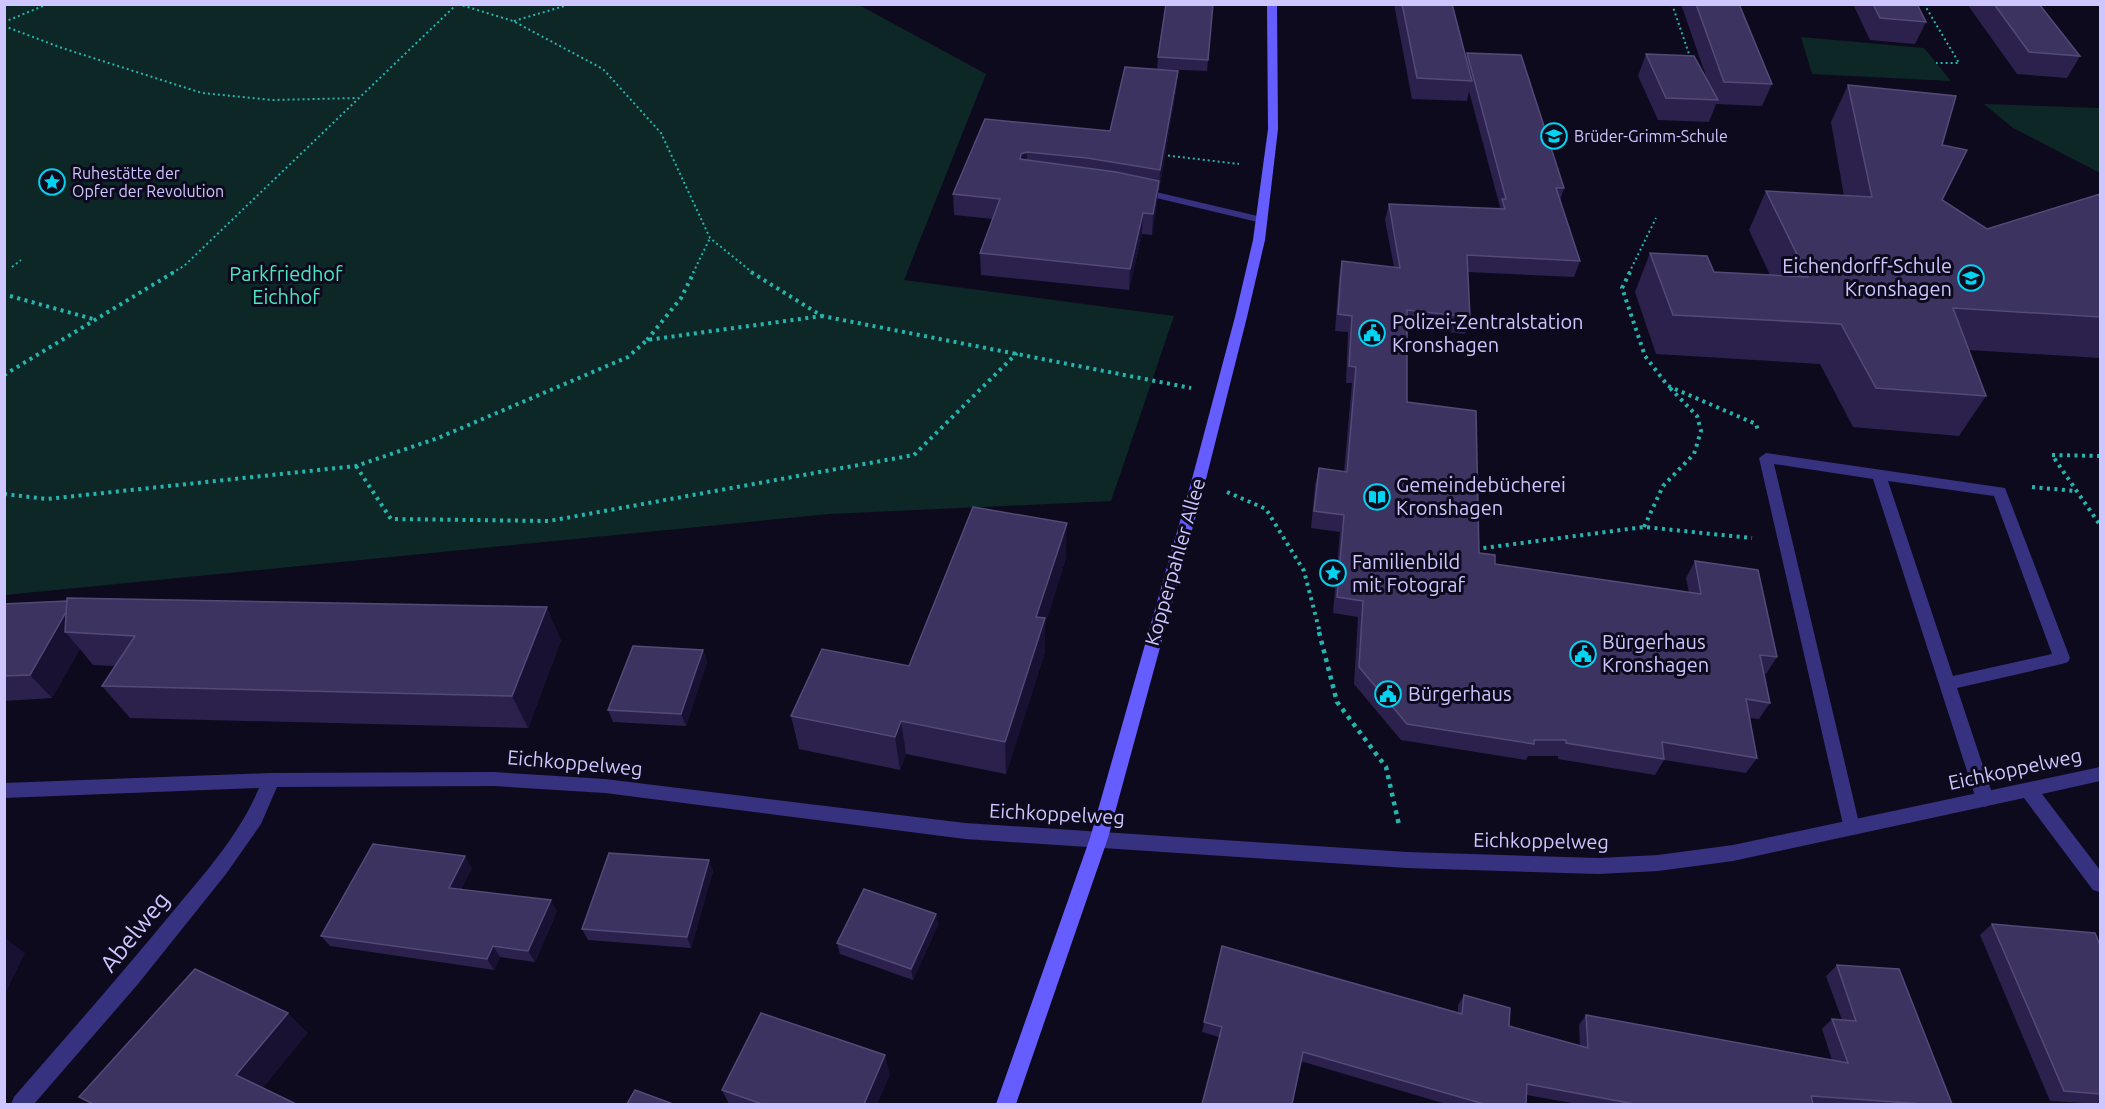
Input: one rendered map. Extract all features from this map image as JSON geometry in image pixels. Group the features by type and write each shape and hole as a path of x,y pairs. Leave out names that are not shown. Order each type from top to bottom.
{"street":[{"name":"Kopperpahler Allee","path":"1006,1104 1099,838 1221,394 1262,220 1269,168 1273,129 1272,4"},
{"path":"1129,189 1262,220"},
{"path":"1851,827 1766,458 2000,492 2062,658 1947,684"},
{"path":"1879,475 1985,799"},
{"name":"Eichkoppelweg","path":"4,791 271,780 494,779 604,786 964,831 1515,865 1658,863 1733,853 2100,774"},
{"name":"Abelweg","path":"21,1104 131,977 220,868 255,819 271,780"},
{"path":"2028,789 2100,884"}],"path":[{"path":"4,24 48,4"},
{"path":"4,375 93,319 184,266 457,4 513,21 603,69 661,133 710,238 760,279 822,316"},
{"path":"513,21 571,4"},
{"path":"1672,4 1691,60"},
{"path":"1924,4 1959,63 1936,63"},
{"path":"4,24 62,48 202,93 273,100 359,98"},
{"path":"1163,155 1269,168"},
{"path":"1644,526 1663,486 1694,453 1701,431 1697,416 1668,386 1645,356 1622,288 1656,218"},
{"path":"4,494 46,499 356,466 438,438 628,357 647,340 681,298 710,238"},
{"path":"12,267 21,260"},
{"path":"10,296 93,319"},
{"path":"647,340 822,316 1221,394"},
{"path":"356,466 391,519 549,521 914,455 1017,353"},
{"path":"1668,386 1756,424 1766,458"},
{"path":"2100,456 2052,455 2075,491 2100,523"},
{"path":"1199,479 1266,509 1304,571 1337,702 1386,767 1407,860"},
{"path":"2000,492 2014,485 2075,491"},
{"path":"1470,550 1644,526 1785,542"}],"green space":[{"name":"Parkfriedhof Eichhof","path":"5,4 859,5 986,74 904,280 1174,316 1111,501 829,514 5,595"},
{"path":"1801,37 1924,48 1951,81 1812,74"},
{"path":"1984,104 2100,108 2100,173 2013,128"}],"building":[{"path":"1166,4 1213,4 1208,60 1158,57"},
{"path":"1402,4 1452,4 1472,81 1417,78"},
{"path":"1696,4 1739,4 1772,84 1724,82"},
{"path":"1873,4 1917,4 1926,22 1880,18"},
{"path":"1994,4 2039,4 2080,56 2029,52"},
{"path":"1467,53 1521,55 1564,188 1556,188 1580,261 1467,255 1470,317 1407,310 1407,402 1476,411 1479,553 1495,555 1495,564 1701,594 1695,561 1758,570 1777,657 1760,655 1770,703 1746,699 1757,758 1662,742 1664,759 1566,743 1566,740 1534,740 1534,744 1407,724 1359,667 1363,601 1337,597 1344,515 1314,511 1319,468 1347,472 1356,367 1349,366 1352,316 1338,314 1342,261 1400,268 1389,204 1505,209 1502,199 1506,199"},
{"path":"1646,54 1694,56 1718,100 1666,98"},
{"path":"1125,67 1178,71 1160,170 1087,158 1027,152 1021,154 1020,159 1116,172 1159,181 1153,214 1143,213 1130,269 980,253 1000,199 953,194 985,119 1110,131"},
{"path":"1848,85 1956,96 1942,145 1967,150 1942,200 1987,229 2100,194 2100,317 1953,308 1986,396 1876,388 1841,324 1673,315 1650,253 1707,256 1714,272 1808,277 1766,191 1872,197"},
{"path":"973,507 1067,523 1036,617 1045,618 1005,742 901,721 895,737 791,716 822,649 909,666"},
{"path":"67,598 547,607 512,696 102,686 135,636 65,632"},
{"path":"67,601 66,612 30,675 4,676 4,604"},
{"path":"633,646 703,650 681,714 608,710"},
{"path":"373,844 465,856 449,888 551,900 528,951 493,946 487,959 321,936"},
{"path":"609,853 709,860 687,937 582,929"},
{"path":"864,889 936,914 911,969 837,943"},
{"path":"1992,924 2095,933 2100,945 2100,1094 2064,1091"},
{"path":"1222,946 1462,1014 1464,995 1510,1008 1509,1026 1588,1048 1586,1015 1848,1063 1832,1019 1856,1021 1837,965 1899,969 1952,1104 1811,1096 1813,1104 1634,1104 1527,1084 1526,1104 1484,1104 1303,1052 1292,1104 1202,1104 1222,1027 1204,1022"},
{"path":"195,969 288,1013 236,1075 296,1104 93,1104 79,1097"},
{"path":"761,1013 885,1055 864,1104 762,1104 722,1090"},
{"path":"635,1090 673,1104 627,1104"}],"place":[{"name":"Brüder-Grimm-Schule","path":"1554,136"},
{"name":"Ruhestätte der Opfer der Revolution","path":"52,182"},
{"name":"Eichendorff-Schule Kronshagen","path":"1971,278"},
{"name":"Polizei-Zentralstation Kronshagen","path":"1372,333"},
{"name":"Gemeindebücherei Kronshagen","path":"1377,497"},
{"name":"Familienbild mit Fotograf","path":"1333,573"},
{"name":"Bürgerhaus Kronshagen","path":"1583,654"},
{"name":"Bürgerhaus","path":"1388,694"}]}
